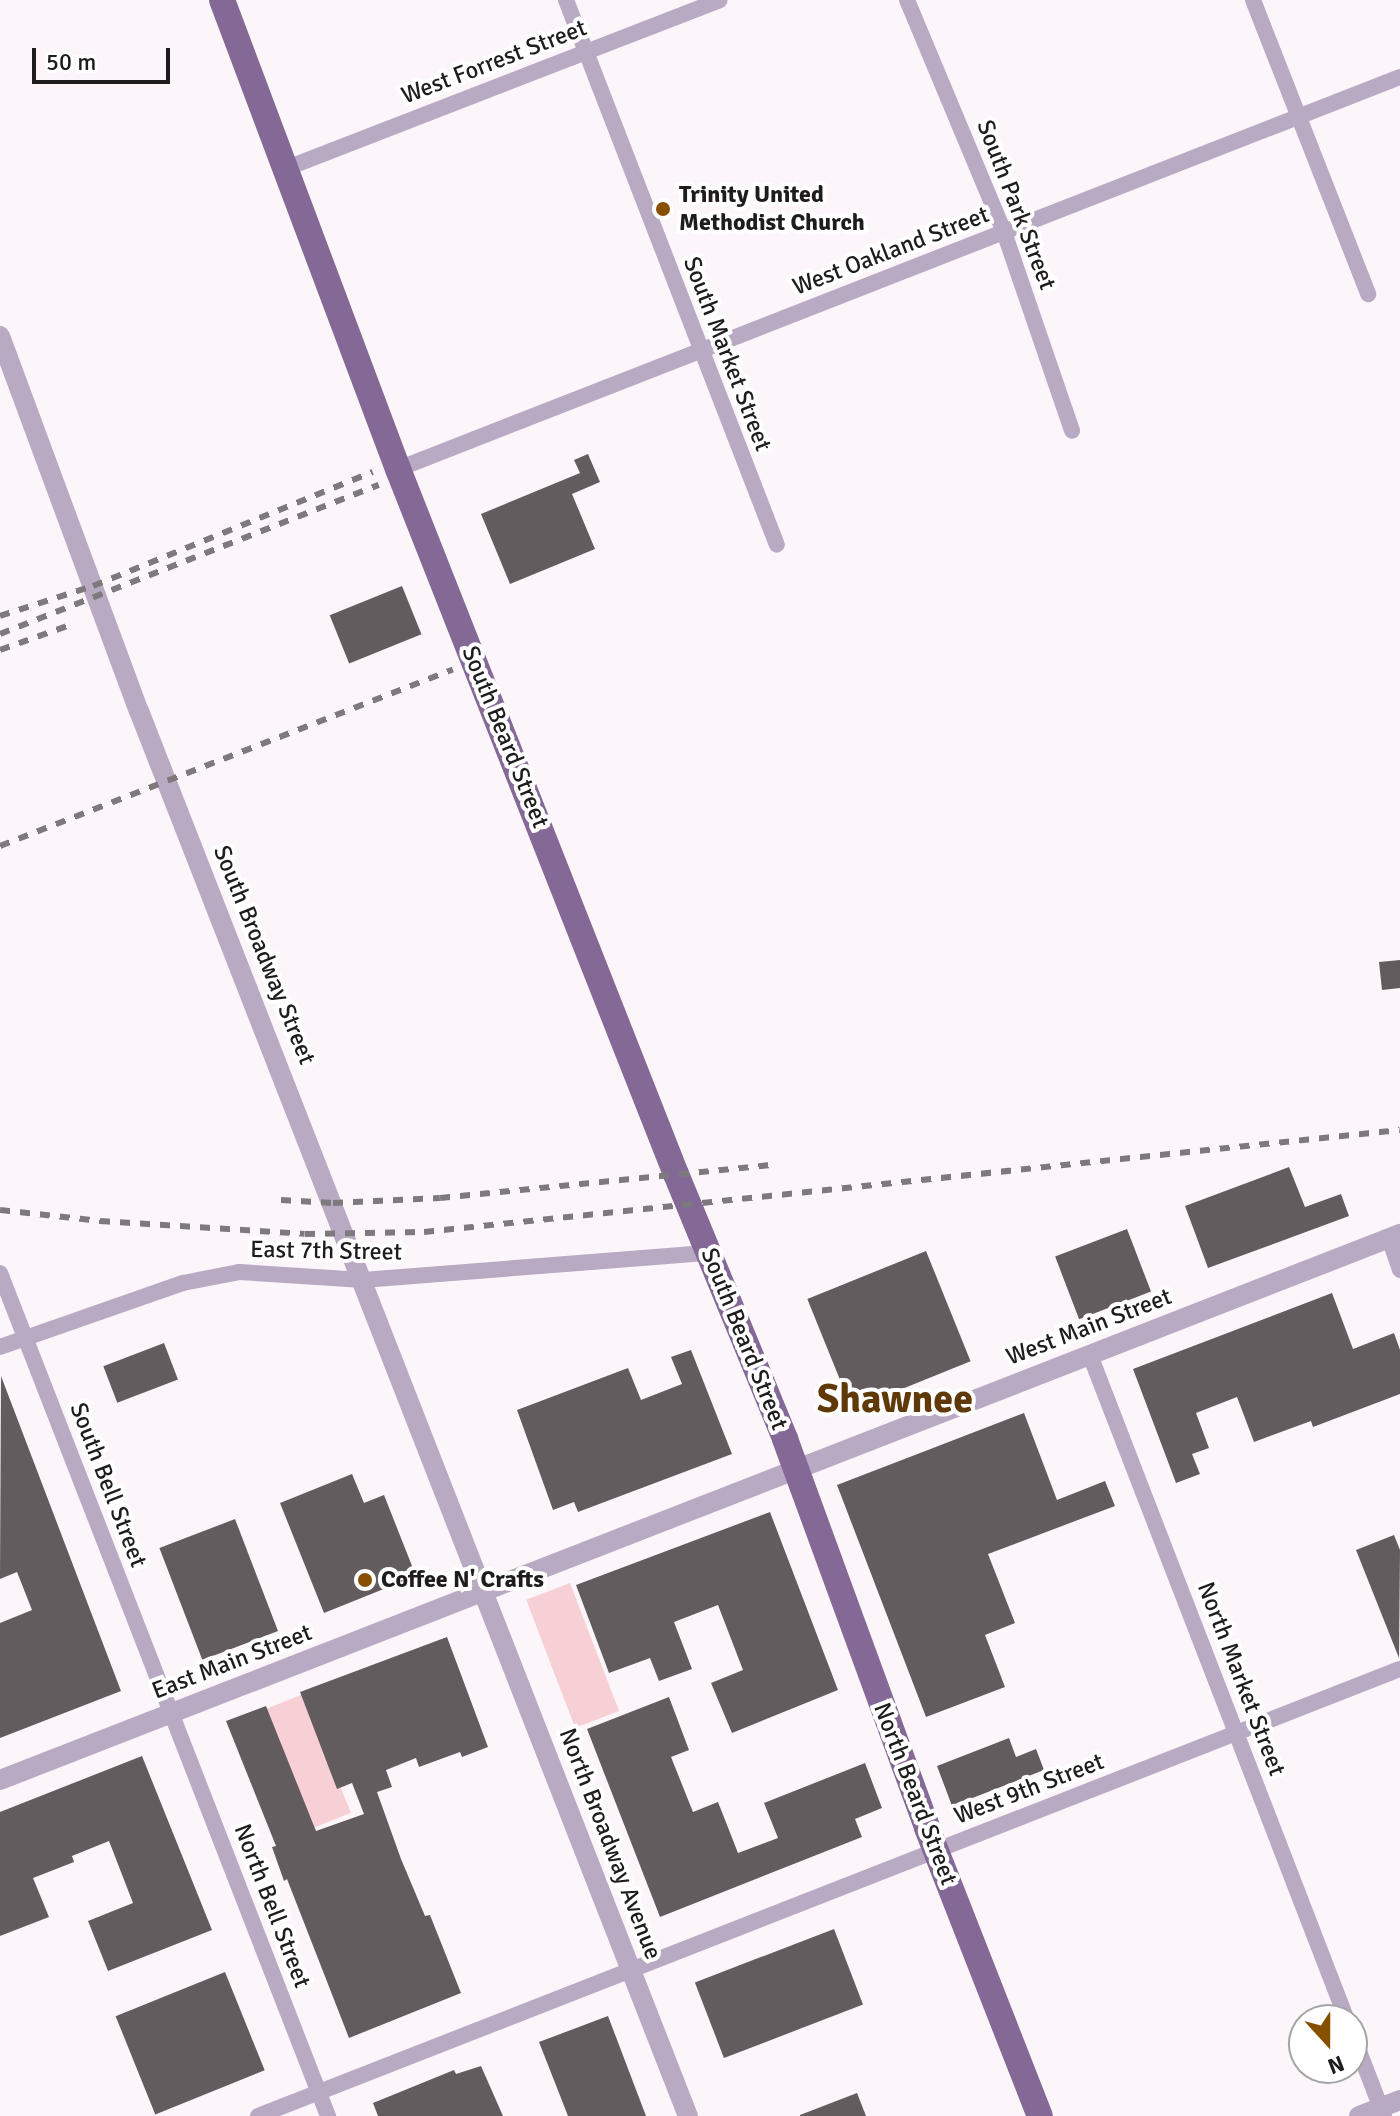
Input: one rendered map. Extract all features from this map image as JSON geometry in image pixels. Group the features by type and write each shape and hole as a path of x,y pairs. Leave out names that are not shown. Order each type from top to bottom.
{"main road":[{"name":"South Beard Street","path":"222,0 398,469 796,1470"},
{"name":"North Beard Street","path":"796,1470 936,1850 1040,2116"}],"street":[{"name":"South Market Street","path":"566,0 699,351 777,545"},
{"name":"West Forrest Street","path":"287,168 720,0"},
{"name":"South Park Street","path":"907,0 1004,232 1072,431"},
{"path":"1253,0 1368,294"},
{"name":"West Oakland Street","path":"398,469 1400,77"},
{"name":"South Broadway Street","path":"0,336 139,711 484,1592"},
{"path":"1394,1236 1400,1270"},
{"name":"West Main Street","path":"484,1592 1394,1236"},
{"name":"East 7th Street","path":"0,1347 183,1283 239,1272 363,1280 709,1253"},
{"name":"South Bell Street","path":"0,1273 171,1713"},
{"name":"North Market Street","path":"1090,1355 1341,2004"},
{"name":"East Main Street","path":"0,1780 484,1592"},
{"name":"North Broadway Avenue","path":"484,1592 688,2116"},
{"name":"West 9th Street","path":"258,2116 1400,1669"},
{"name":"North Bell Street","path":"171,1713 328,2116"},
{"path":"1359,2116 1388,2108 1368,2066"}],"shaded area":[{"path":"570,1583 619,1711 575,1728 526,1600"},
{"path":"303,1694 351,1813 306,1831 258,1712"}],"building":[{"path":"588,454 600,482 572,494 595,549 510,584 481,514 580,473 574,460"},
{"path":"402,586 421,634 349,663 330,615"},
{"path":"1400,960 1400,988 1382,990 1379,962"},
{"path":"1289,1167 1305,1207 1341,1194 1349,1216 1208,1268 1185,1206"},
{"path":"1127,1229 1151,1292 1079,1319 1055,1257"},
{"path":"926,1251 971,1361 852,1409 807,1299"},
{"path":"1332,1293 1353,1349 1394,1333 1400,1350 1400,1394 1313,1427 1311,1421 1254,1442 1237,1397 1196,1413 1209,1448 1192,1454 1200,1474 1176,1483 1133,1369"},
{"path":"164,1343 178,1379 117,1403 103,1366"},
{"path":"691,1350 732,1454 578,1512 574,1502 553,1510 517,1410 628,1368 641,1400 682,1384 671,1357"},
{"path":"1,1376 121,1691 0,1738 0,1623 32,1610 17,1572 0,1579"},
{"path":"1024,1413 1057,1500 1105,1481 1115,1506 988,1554 1015,1623 985,1635 1005,1687 926,1717 837,1485"},
{"path":"352,1474 364,1503 384,1495 416,1576 324,1613 280,1503"},
{"path":"770,1512 838,1690 732,1733 711,1683 743,1670 718,1605 674,1622 692,1669 659,1681 650,1658 609,1673 576,1585"},
{"path":"235,1519 278,1631 202,1660 159,1548"},
{"path":"1394,1535 1400,1550 1399,1658 1356,1550"},
{"path":"447,1637 488,1747 462,1757 460,1752 419,1767 416,1758 386,1770 392,1787 377,1792 401,1859 425,1916 430,1915 461,1993 349,2038 287,1879 284,1881 272,1847 276,1846 226,1721 266,1706 316,1831 364,1814 352,1783 337,1789 300,1692"},
{"path":"669,1697 689,1750 671,1757 693,1812 718,1802 738,1853 778,1838 764,1803 865,1763 882,1808 855,1819 862,1837 660,1917 587,1729"},
{"path":"1009,1738 1016,1757 1036,1749 1044,1770 952,1806 937,1766"},
{"path":"142,1756 212,1930 108,1971 88,1921 133,1903 109,1841 72,1856 74,1862 33,1878 49,1917 0,1936 0,1812"},
{"path":"834,1929 863,2005 724,2058 695,1982"},
{"path":"225,1972 265,2070 155,2114 116,2016"},
{"path":"608,2016 646,2116 568,2116 539,2042"},
{"path":"481,2066 503,2116 378,2116 373,2103 454,2070 456,2074"},
{"path":"857,2093 866,2116 800,2116 800,2115"}],"railway":[{"path":"0,616 93,586 373,472"},
{"path":"0,634 379,485"},
{"path":"0,650 73,624"},
{"path":"0,846 453,669"},
{"path":"0,1210 100,1221 305,1234 424,1232 1400,1130"},
{"path":"281,1200 333,1203 440,1198 772,1165"}],"place":[{"name":"Trinity United Methodist Church","path":"663,209"},
{"name":"Coffee N' Crafts","path":"365,1580"}],"district":[{"name":"Shawnee","path":"895,1399"}]}
